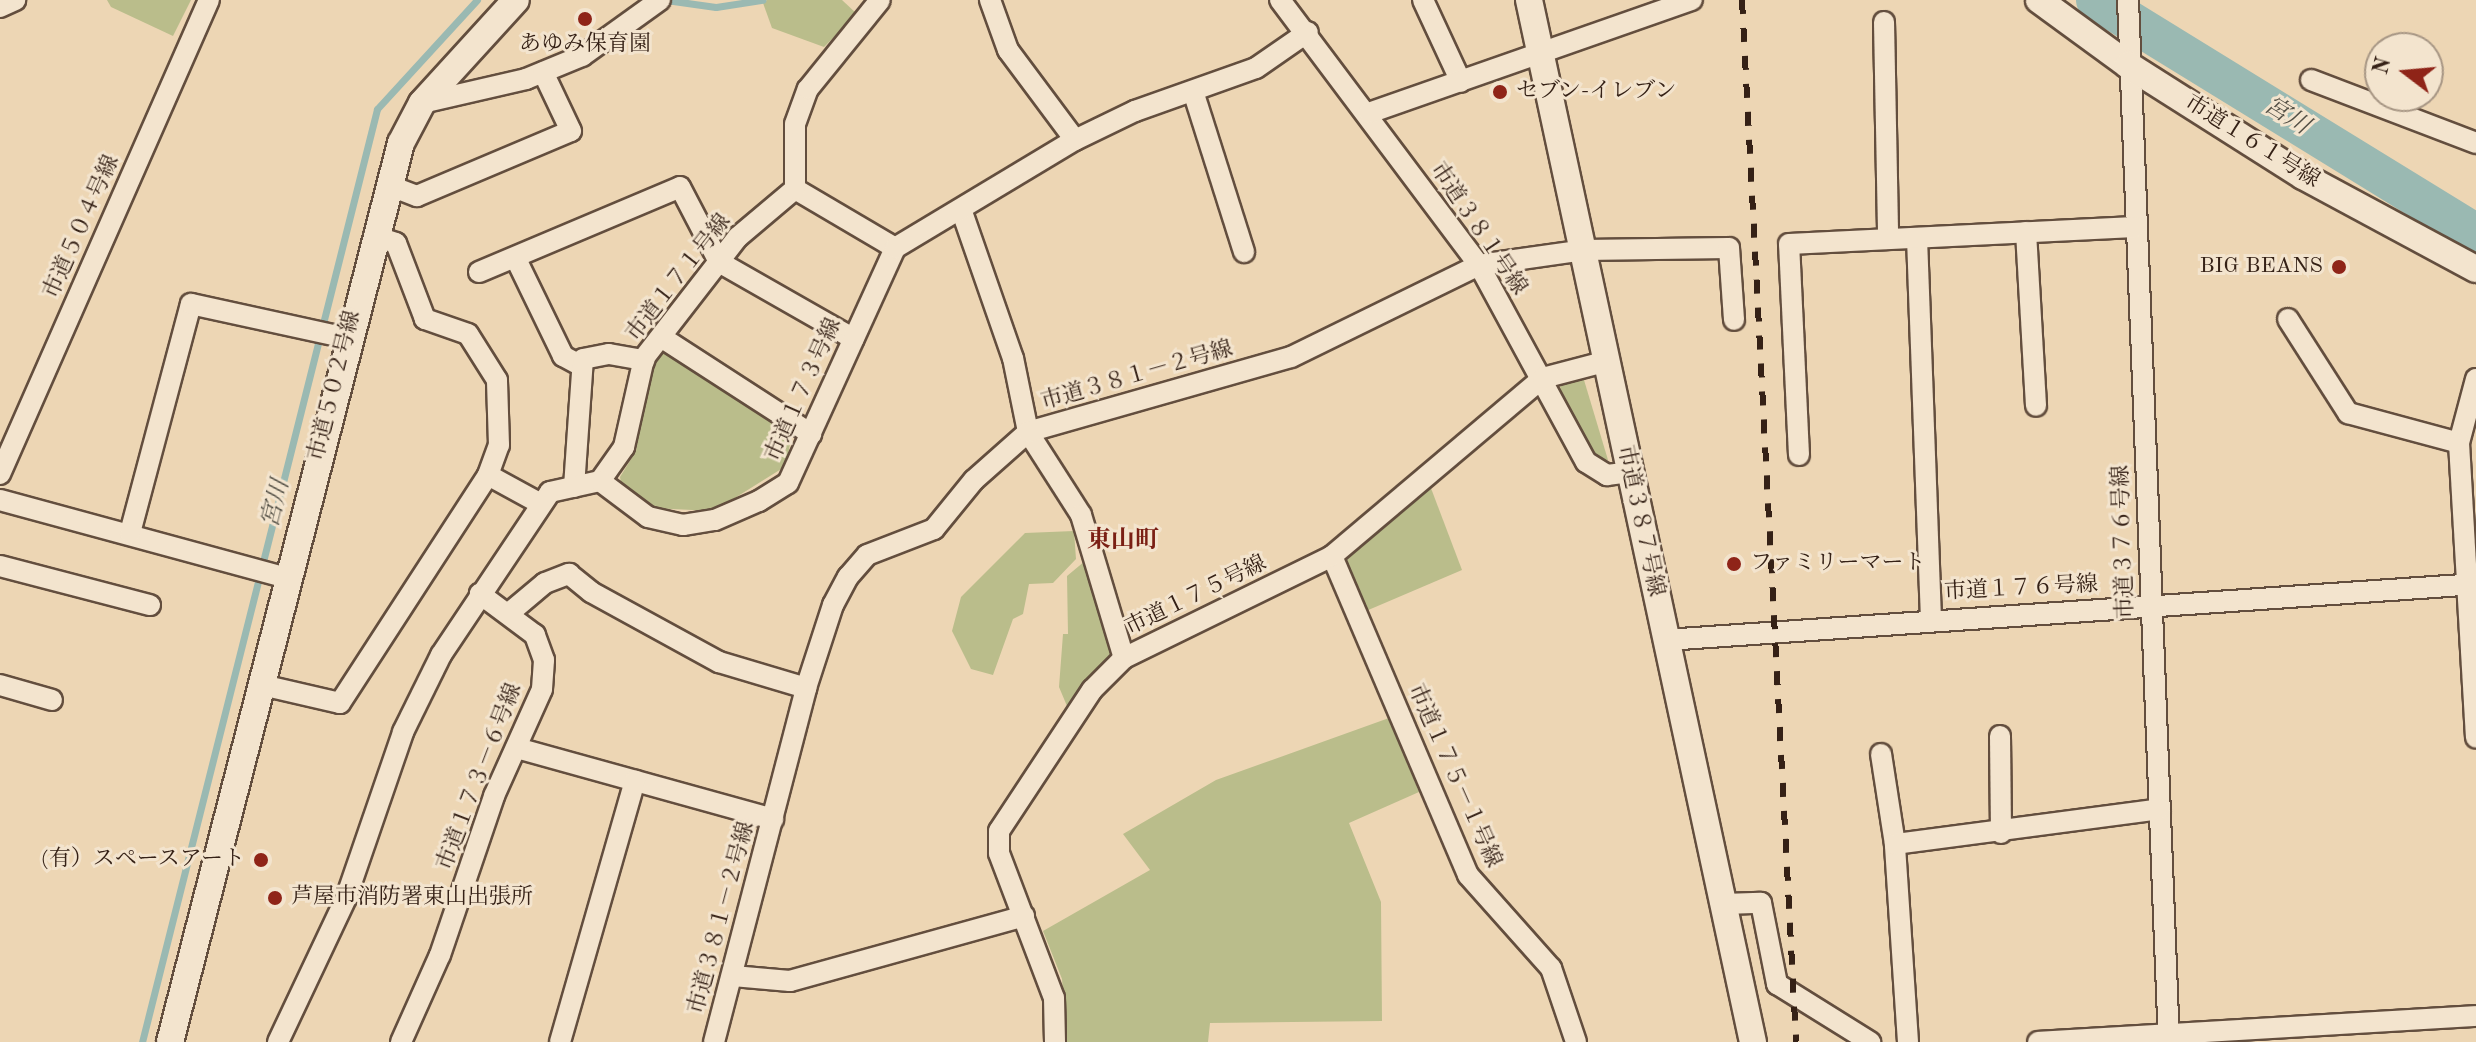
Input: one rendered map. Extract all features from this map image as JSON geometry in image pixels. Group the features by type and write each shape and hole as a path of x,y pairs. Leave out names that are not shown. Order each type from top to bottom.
{"street":[{"path":"0,7 15,0"},
{"name":"市道５０４号線","path":"0,474 209,0"},
{"name":"市道５０２号線","path":"170,1042 262,685 270,573 329,334 374,236 401,143 422,103 516,0"},
{"path":"880,0 808,89 795,124 795,189 895,248 1075,140 1256,68 1308,32"},
{"path":"990,0 1008,50 1075,140"},
{"name":"市道３８１号線","path":"1280,0 1369,113 1479,265 1586,462 1607,475 1630,472"},
{"path":"1423,0 1461,82"},
{"name":"市道３８７号線","path":"1529,0 1584,250 1604,362 1753,1042"},
{"path":"1369,113 1692,0"},
{"name":"市道１６１号線","path":"2039,0 2128,52 2303,176 2476,269"},
{"name":"市道３７６号線","path":"2128,2 2169,1038"},
{"path":"422,103 543,72 582,56 655,4"},
{"path":"1884,22 1888,239"},
{"path":"388,185 417,196 571,131 543,72"},
{"path":"2311,80 2476,143"},
{"path":"1193,91 1244,252"},
{"path":"479,272 516,259 680,187 719,262 854,339"},
{"name":"市道１７１号線","path":"600,481 624,447 644,360 738,237 795,189"},
{"path":"961,209 1013,358 1028,432 1081,515 1124,658"},
{"path":"1799,455 1789,244 2135,227"},
{"path":"2026,232 2036,406"},
{"path":"262,685 340,703 488,475 499,445 497,380 468,334 425,319 396,243 374,236"},
{"path":"1917,238 1931,618"},
{"name":"市道１７３号線","path":"600,481 648,517 683,525 715,520 788,483 895,248"},
{"name":"市道３８１－２号線","path":"714,1042 806,688 848,577 867,555 934,529 974,480 1028,432 1291,357 1479,265 1584,250 1729,248 1734,320"},
{"path":"516,259 563,356 582,366"},
{"path":"130,533 191,304 329,334"},
{"path":"2288,319 2348,413 2459,443"},
{"path":"661,337 811,434"},
{"path":"574,487 583,359 609,354 644,360"},
{"name":"市道１７５号線","path":"1055,1042 1054,998 999,853 999,831 1092,690 1124,658 1332,556 1543,378 1604,362"},
{"path":"2476,379 2459,443 2471,584 2476,738"},
{"path":"488,475 541,504"},
{"path":"278,1042 346,898 403,732 441,655 550,492 600,481"},
{"path":"0,500 270,573"},
{"name":"市道１７５－１号線","path":"1332,556 1468,875 1551,968 1576,1042"},
{"path":"0,566 150,605"},
{"path":"508,614 545,583 569,574 591,592 719,662 806,688"},
{"name":"市道１７６号線","path":"1666,640 1931,618 2471,584"},
{"name":"市道１７３－６号線","path":"401,1042 440,955 494,796 542,689 544,660 535,635 480,594"},
{"path":"0,685 52,700"},
{"path":"2000,736 2001,833"},
{"path":"517,748 773,819"},
{"path":"1881,754 1895,844 1908,1042"},
{"path":"560,1042 635,781"},
{"path":"1895,844 2084,822 2133,808 2160,809"},
{"path":"1724,904 1761,903 1777,984 1870,1042"},
{"path":"733,976 790,981 1024,916"},
{"path":"2038,1042 2318,1032 2476,1016"}],"green space":[{"path":"107,0 191,0 173,36 111,7"},
{"path":"767,0 842,0 857,14 824,47 772,28 763,3"},
{"path":"664,350 792,433 786,466 714,511 650,508 622,488 620,477 636,451 649,372"},
{"path":"1584,380 1608,460 1596,459 1560,389 1561,383"},
{"path":"1429,483 1462,570 1366,611 1344,557"},
{"path":"1074,531 1076,559 1053,583 1029,584 1023,614 1013,619 993,675 971,669 952,631 961,597 1025,533"},
{"path":"1085,561 1112,652 1067,706 1059,687 1063,634 1068,634 1067,576"},
{"path":"1389,718 1419,792 1349,823 1381,902 1382,1021 1210,1023 1208,1042 1067,1042 1062,979 1043,931 1150,870 1123,834 1216,780"}],"waterway":[{"name":"宮川","path":"142,1042 377,109 477,0"},
{"name":"宮川","path":"666,0 716,7 762,0"},
{"name":"宮川","path":"2096,0 2476,234"}],"railway":[{"path":"1742,0 1796,1042"}],"place":[{"name":"あゆみ保育園","path":"585,19"},
{"name":"セブン-イレブン","path":"1500,92"},
{"name":"BIG BEANS","path":"2339,267"},
{"name":"ファミリーマート","path":"1734,564"},
{"name":"(有）スペースアート","path":"261,860"},
{"name":"芦屋市消防署東山出張所","path":"275,898"}],"district":[{"name":"東山町","path":"1123,542"}]}
